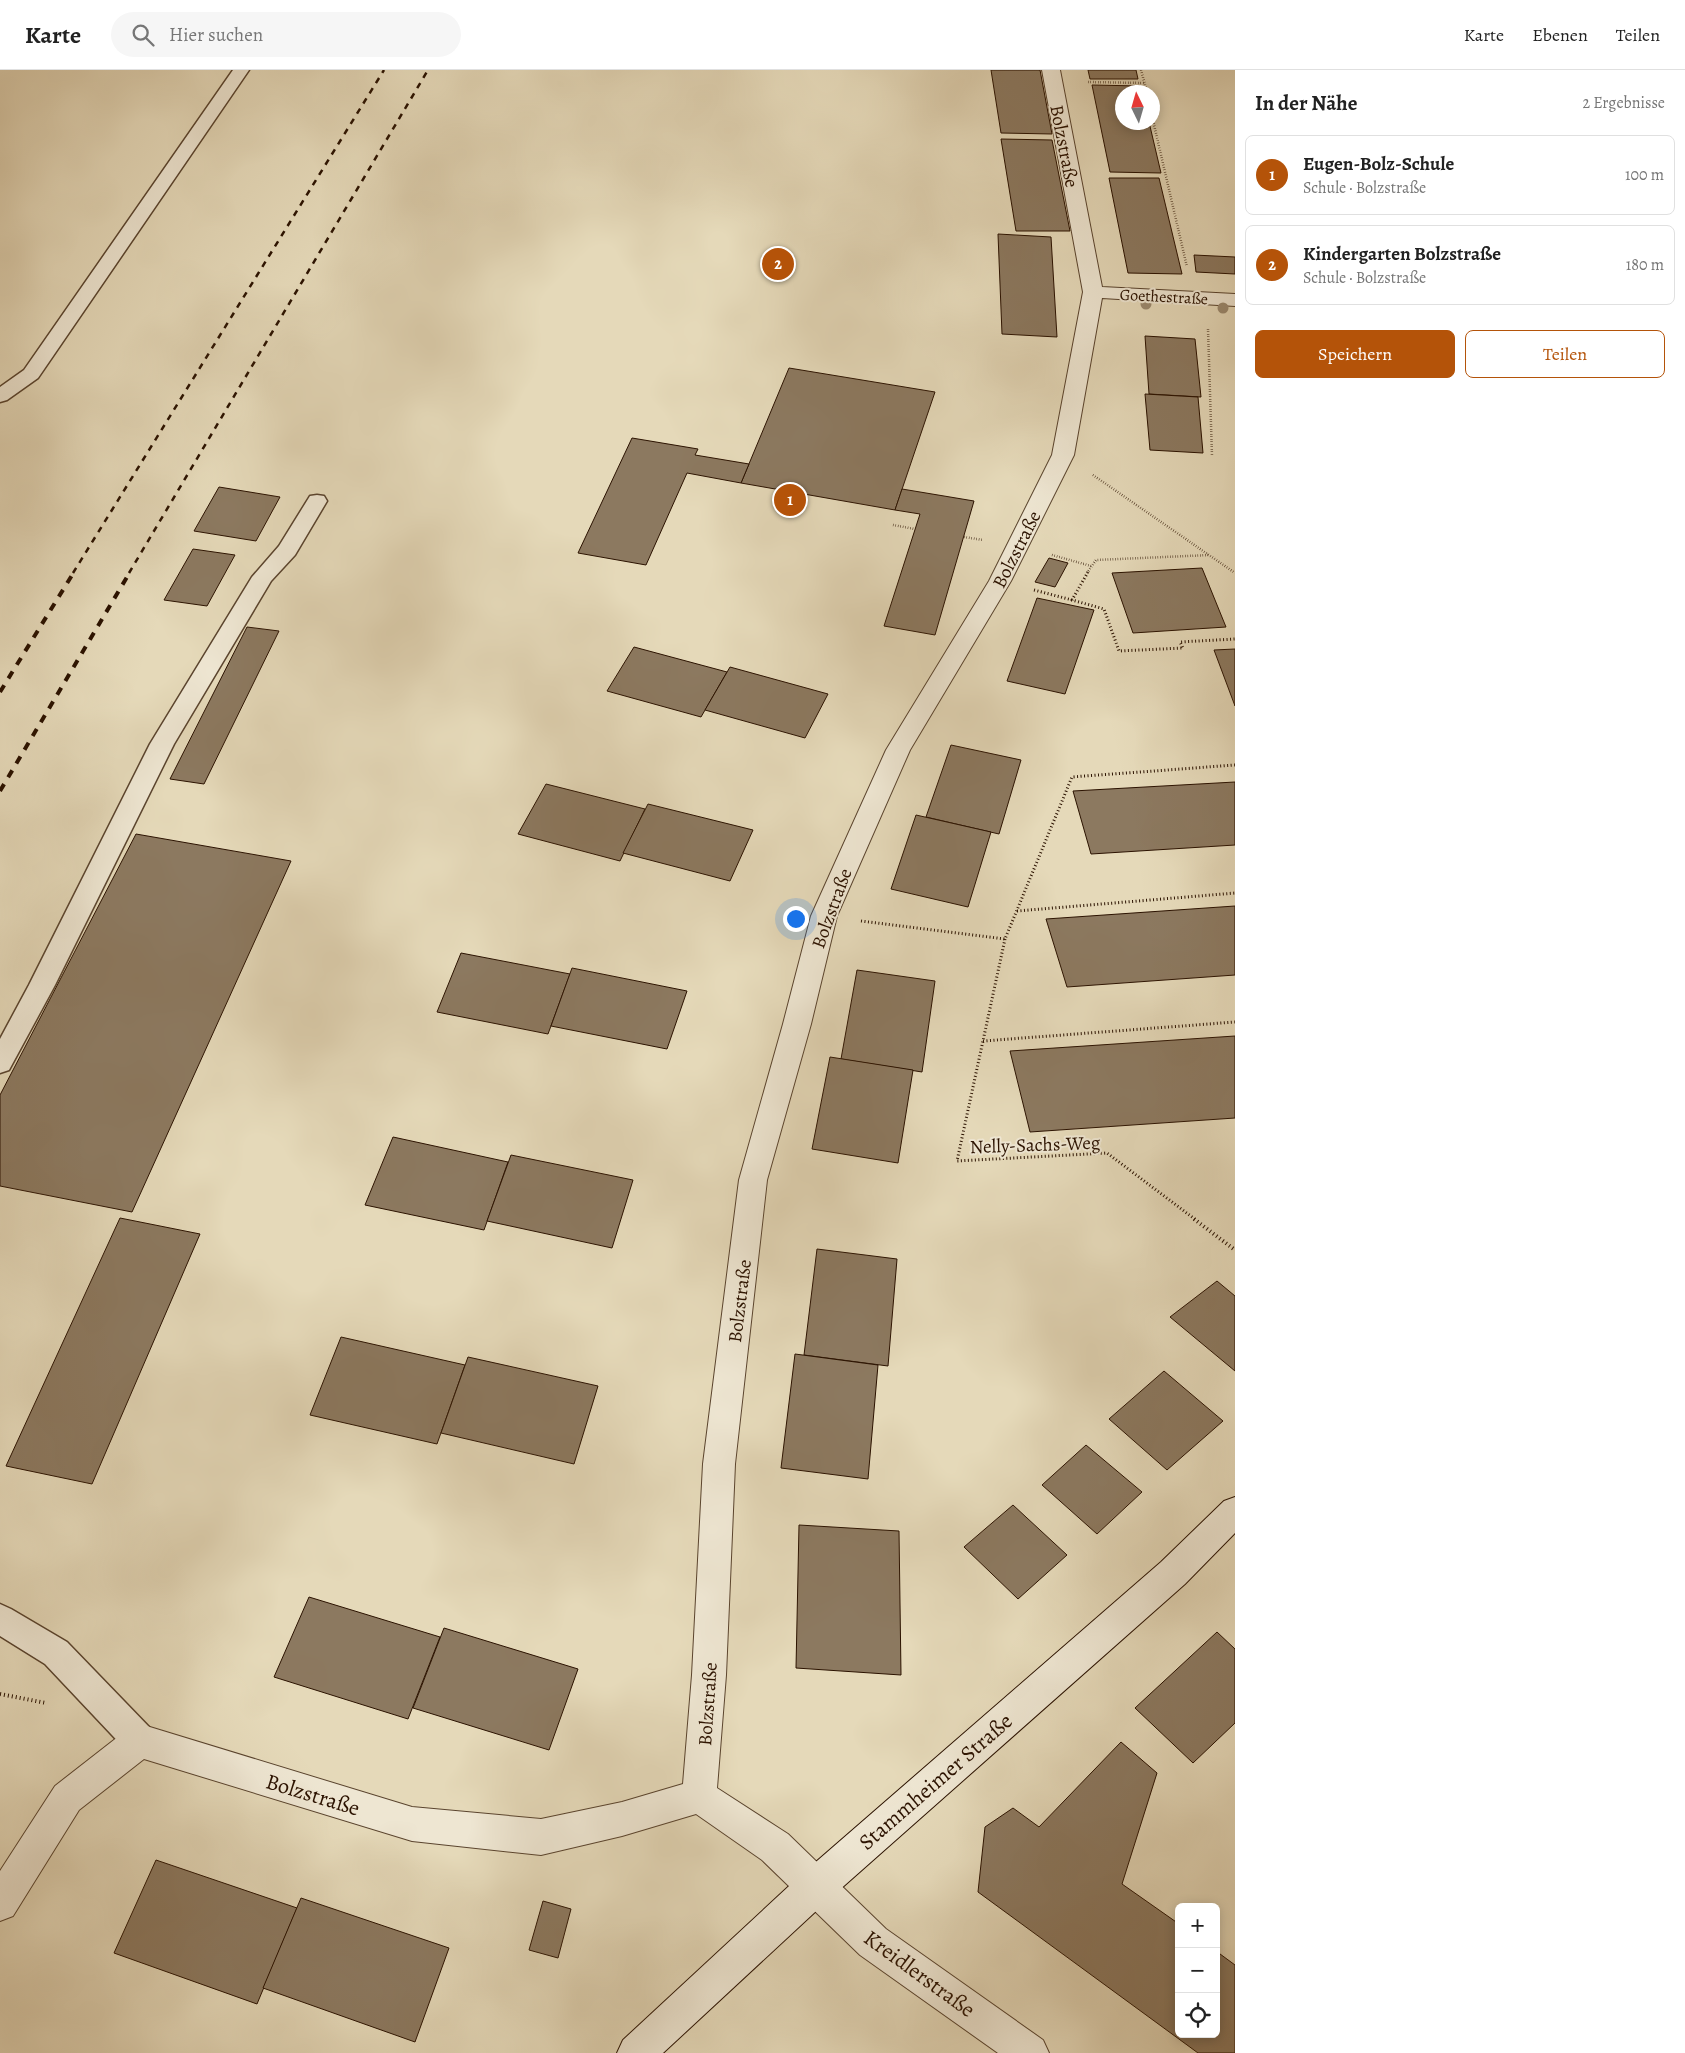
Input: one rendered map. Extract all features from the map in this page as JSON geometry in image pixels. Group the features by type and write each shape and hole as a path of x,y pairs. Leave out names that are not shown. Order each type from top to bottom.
{"street":[{"name":"Bolzstraße","path":"140,1742 412,1824 541,1837 622,1820 699,1796 710,1675 720,1464 753,1180 824,916 898,750 1000,581 1063,455 1065,437 1082,361 1093,292 1052,76"},
{"name":"Goethestraße","path":"1093,292 1235,300"},
{"name":"Stammheimer Straße","path":"636,2053 815,1887 1173,1573 1235,1511"},
{"path":"0,1903 68,1798 140,1742"},
{"path":"699,1796 775,1847 815,1887"},
{"name":"Kreidlerstraße","path":"815,1887 873,1942 1030,2053"}],"lane":[{"path":"0,396 31,374 241,70"},
{"path":"0,1063 42,985 162,744 263,577 287,550 317,501"},
{"path":"0,1619 56,1653 140,1742"}],"path":[{"path":"1052,76 1144,83 1141,70"},
{"path":"1155,130 1188,269 1198,298 1212,456"},
{"path":"1063,455 1235,573"},
{"path":"893,525 915,528"},
{"path":"1210,555 1096,560 1072,600 1104,609 1119,651 1183,648 1180,642 1235,639"},
{"name":"Nelly-Sachs-Weg","path":"1235,765 1072,777 1005,939 957,1161 1107,1153 1235,1250"},
{"path":"1017,911 1235,893"},
{"path":"824,916 1005,939"},
{"path":"983,1041 1235,1022"}],"building":[{"path":"991,70 1040,70 1052,134 1001,133"},
{"path":"1088,70 1136,70 1138,79 1090,79"},
{"path":"1092,85 1115,85 1115,130 1151,130 1161,173 1110,172"},
{"path":"1001,139 1052,140 1070,231 1016,231"},
{"path":"1109,178 1159,178 1182,274 1128,273"},
{"path":"998,234 1051,237 1057,337 1002,334"},
{"path":"1194,255 1235,257 1235,274 1196,272"},
{"path":"1145,336 1195,339 1201,397 1149,394"},
{"path":"789,368 935,392 895,510 741,483"},
{"path":"1145,394 1198,397 1203,453 1150,450"},
{"path":"632,438 698,449 695,455 749,464 741,483 687,473 646,565 578,553"},
{"path":"219,487 280,497 256,541 194,531"},
{"path":"902,489 974,501 935,635 884,626 920,514 895,510"},
{"path":"193,549 235,555 207,606 164,600"},
{"path":"1049,558 1068,563 1055,587 1035,582"},
{"path":"1202,568 1226,627 1133,633 1112,573"},
{"path":"1037,598 1094,610 1065,694 1007,681"},
{"path":"247,627 279,631 204,784 170,779"},
{"path":"634,647 727,672 701,717 607,691"},
{"path":"1235,649 1235,706 1214,650"},
{"path":"730,667 828,694 805,738 705,710"},
{"path":"951,745 1021,760 999,834 926,817"},
{"path":"1235,782 1235,845 1091,854 1073,791"},
{"path":"546,784 645,809 620,861 518,834"},
{"path":"648,804 753,830 730,881 623,853"},
{"path":"916,815 991,832 968,907 891,889"},
{"path":"136,834 291,861 132,1212 0,1186 0,1095"},
{"path":"1235,906 1235,975 1067,987 1046,919"},
{"path":"461,953 570,974 548,1034 437,1012"},
{"path":"572,968 687,991 667,1049 551,1026"},
{"path":"857,970 935,981 922,1072 841,1059"},
{"path":"1235,1036 1235,1118 1030,1132 1010,1051"},
{"path":"830,1057 913,1070 898,1163 812,1149"},
{"path":"393,1137 508,1162 484,1230 365,1205"},
{"path":"511,1155 633,1180 612,1248 487,1221"},
{"path":"120,1218 200,1234 92,1484 6,1466"},
{"path":"817,1249 897,1259 888,1366 804,1355"},
{"path":"1217,1281 1235,1296 1235,1371 1170,1317"},
{"path":"341,1337 465,1365 437,1444 310,1415"},
{"path":"795,1354 878,1365 868,1479 781,1468"},
{"path":"468,1357 598,1386 574,1464 441,1433"},
{"path":"1164,1371 1223,1421 1167,1470 1109,1419"},
{"path":"1086,1445 1142,1492 1097,1534 1042,1485"},
{"path":"1013,1505 1067,1555 1018,1599 964,1547"},
{"path":"799,1525 899,1531 901,1675 796,1668"},
{"path":"309,1597 440,1637 408,1719 274,1677"},
{"path":"444,1628 578,1669 549,1750 413,1708"},
{"path":"1217,1632 1235,1649 1235,1723 1193,1763 1135,1708"},
{"path":"1121,1742 1157,1773 1122,1884 1175,1921 1175,2036 978,1892 985,1827 1013,1808 1039,1827"},
{"path":"156,1860 297,1908 257,2004 114,1953"},
{"path":"301,1898 449,1948 415,2042 263,1988"},
{"path":"543,1901 571,1909 558,1958 529,1950"},
{"path":"1220,1954 1235,1965 1235,2053 1198,2053 1178,2038 1220,2038"}],"railway":[{"path":"73,573 384,70"},
{"path":"129,573 428,70"},
{"path":"0,692 74,572"},
{"path":"0,791 130,572"}],"place":[{"name":"Kindergarten Bolzstraße","path":"778,264"},
{"name":"Eugen-Bolz-Schule","path":"790,500"}]}
